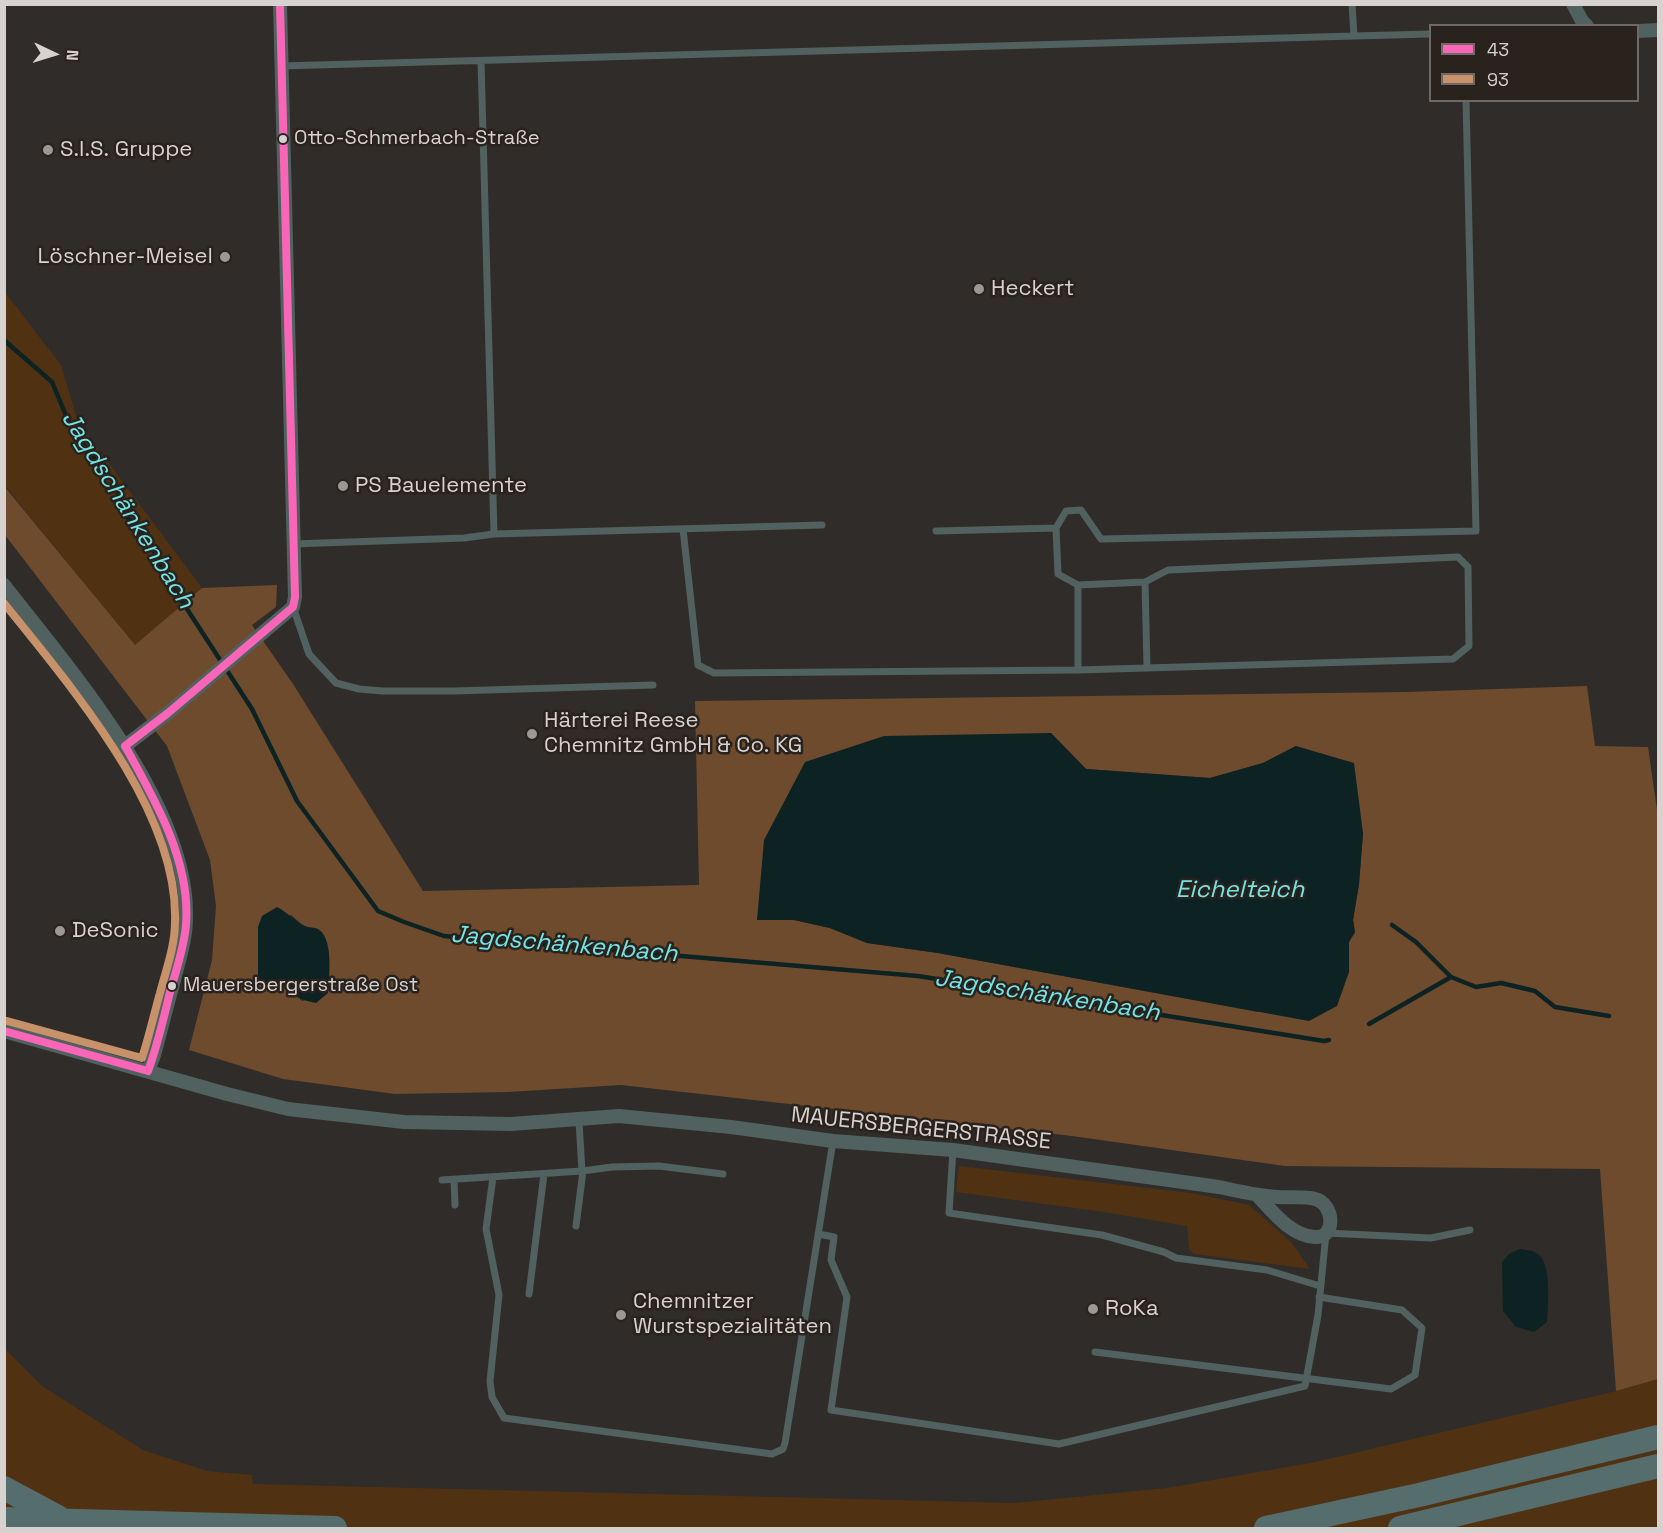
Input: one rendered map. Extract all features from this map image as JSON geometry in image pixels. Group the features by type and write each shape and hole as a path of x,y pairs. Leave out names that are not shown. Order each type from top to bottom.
{"highway":[{"path":"1266,1528 1419,1495 1659,1437"},
{"path":"1400,1528 1659,1466"},
{"path":"4,1488 65,1521"},
{"path":"4,1519 335,1528"}],"street":[{"path":"125,746 168,713 244,646 293,607 295,597 280,4"},
{"path":"1573,5 1585,24"},
{"path":"1639,31 1659,30"},
{"path":"4,585 125,746 163,819 177,855 186,917 183,945 148,1071"},
{"name":"MAUERSBERGERSTRASSE","path":"4,1031 226,1095 288,1109 404,1122 511,1124 578,1121 619,1116 730,1127 833,1141 953,1150 1219,1187 1257,1195 1316,1199 1328,1206 1331,1215 1330,1226 1326,1233"},
{"path":"1257,1195 1277,1216 1297,1231 1314,1238 1326,1233"}],"lane":[{"path":"1352,4 1354,36"},
{"path":"1573,5 1575,24"},
{"path":"281,66 1429,34"},
{"path":"481,61 494,534"},
{"path":"683,529 698,665 714,673 1078,670 1453,659 1469,646 1468,567 1458,557 1168,570 1145,582 1078,585 1058,574 1056,528 1066,511 1081,510 1101,539 1476,531 1466,102"},
{"path":"293,544 464,538 494,534 822,525"},
{"path":"936,531 1056,528"},
{"path":"1145,582 1147,668"},
{"path":"1078,585 1078,670"},
{"path":"293,607 309,654 336,683 359,688 382,692 653,685"},
{"path":"576,1226 583,1171 578,1121"},
{"path":"493,1177 486,1229 499,1295 490,1381 492,1397 504,1418 766,1455 778,1453 783,1449 785,1443 833,1141"},
{"path":"953,1150 949,1213 1102,1235 1164,1252 1176,1258 1267,1270 1320,1286"},
{"path":"442,1180 612,1167 659,1166 723,1174"},
{"path":"529,1294 544,1173"},
{"path":"454,1180 455,1205"},
{"path":"818,1234 834,1237 831,1260 847,1297 831,1410 1059,1444 1305,1386 1318,1315 1326,1233 1431,1238 1470,1230"},
{"path":"1095,1352 1391,1389 1416,1375 1422,1328 1402,1310 1318,1297"}],"shaded area":[{"path":"4,291 61,365 78,422 202,588 135,646 5,486"},
{"path":"4,486 135,645 202,588 277,585 276,607 252,625 293,684 423,891 699,885 695,701 1406,692 1587,686 1595,746 1648,747 1658,817 1658,1379 1616,1391 1600,1169 1285,1166 1072,1136 621,1085 508,1092 395,1094 283,1079 189,1050 212,960 216,906 210,860 167,746 5,535","holes":["1051,733 1086,769 1210,778 1263,763 1296,746 1363,833 1359,884 1353,920 1355,932 1349,942 1349,972 1258,1012 938,953 867,943 830,928 794,920 757,920","291,915 305,927 319,930 329,953 328,993 302,1001 287,988 274,982 263,984 258,980 258,927"]},
{"path":"959,1166 1191,1193 1249,1205 1292,1243 1310,1269 1194,1254 1189,1249 1187,1226 956,1192"},
{"path":"4,1348 42,1386 143,1450 207,1471 252,1475 253,1484 1015,1503 1167,1488 1316,1462 1658,1379 1658,1528 5,1528"}],"water":[{"name":"Eichelteich","path":"1051,733 1086,769 1210,778 1263,763 1296,746 1354,763 1363,833 1359,884 1353,920 1355,932 1349,942 1349,972 1337,1006 1309,1021 938,953 867,943 830,928 794,920 757,920 764,840 805,762 884,736"},
{"path":"277,907 305,926 318,929 326,941 329,959 328,993 316,1003 299,997 275,982 263,984 258,980 258,927 262,916"},
{"path":"1519,1249 1537,1253 1546,1270 1547,1322 1534,1332 1516,1327 1503,1311 1502,1262 1509,1254"}],"waterway":[{"name":"Jagdschänkenbach","path":"4,340 52,382 73,432 115,483 122,509 131,523 151,544 161,569 252,709 297,801 378,911 444,936 918,976 1329,1040"},
{"path":"1392,925 1416,942 1451,977 1476,987 1501,983 1535,991 1555,1007 1609,1016"},
{"name":"Jagdschänkenbach","path":"1369,1024 1451,977"}],"transit line":[{"name":"43","path":"125,746 168,713 293,607 295,597 280,4"},
{"name":"93","path":"4,603 88,711 116,752 140,794 159,837 172,880 175,922 170,958 142,1058 7,1021"},
{"name":"43","path":"125,746 169,832 183,878 186,901 186,925 179,961 148,1071"},
{"name":"43","path":"4,1031 148,1071"}],"place":[{"name":"Otto-Schmerbach-Straße","path":"283,139"},
{"name":"S.I.S. Gruppe","path":"48,150"},
{"name":"Löschner-Meisel","path":"225,257"},
{"name":"Heckert","path":"979,289"},
{"name":"PS Bauelemente","path":"343,486"},
{"name":"Härterei Reese Chemnitz GmbH & Co. KG","path":"532,734"},
{"name":"DeSonic","path":"60,931"},
{"name":"Mauersbergerstraße Ost","path":"172,986"},
{"name":"RoKa","path":"1093,1309"},
{"name":"Chemnitzer Wurstspezialitäten","path":"621,1315"}]}
